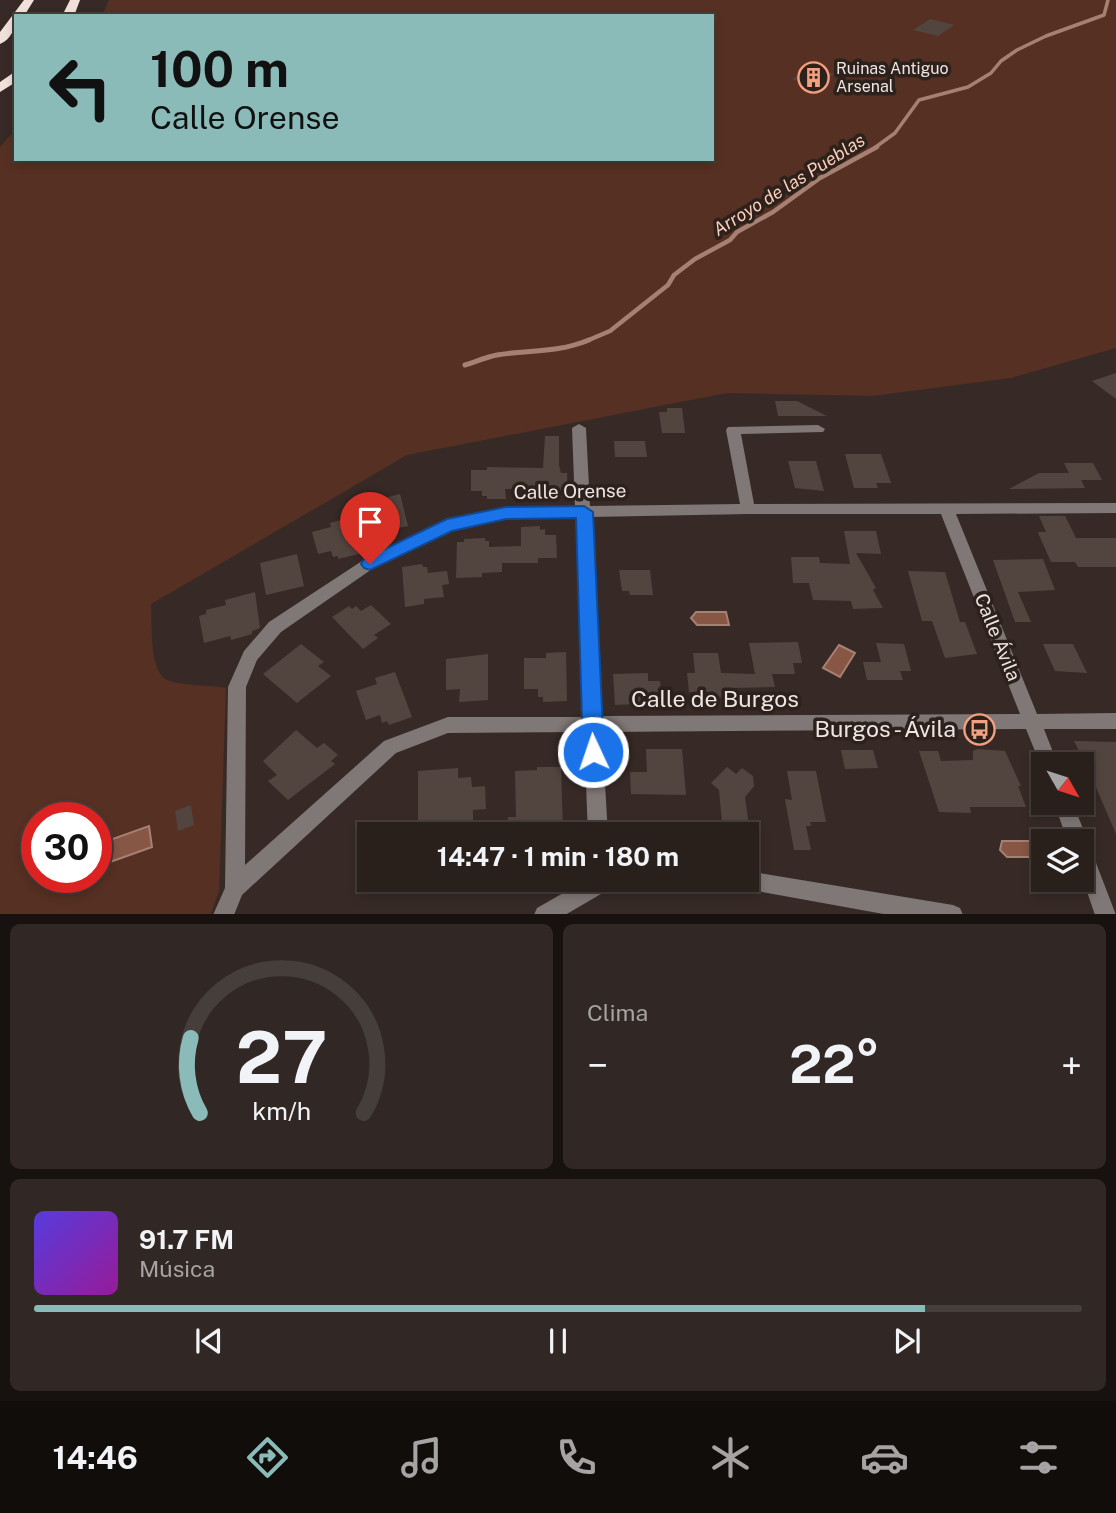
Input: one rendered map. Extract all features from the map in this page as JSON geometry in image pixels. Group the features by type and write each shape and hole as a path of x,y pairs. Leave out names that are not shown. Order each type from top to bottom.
{"highway":[{"path":"0,40 14,21"},
{"path":"0,88 14,77"}],"street":[{"path":"579,428 596,822"},
{"path":"748,509 733,430 818,429"},
{"name":"Calle Orense","path":"235,888 237,687 250,656 275,627 370,564 447,525 506,513 1116,508"},
{"name":"Calle Ávila","path":"947,510 1044,752"},
{"name":"Calle de Burgos","path":"223,914 235,888 390,747 448,725 1116,721"},
{"path":"759,883 947,914"},
{"path":"1094,883 1106,914"},
{"path":"546,914 583,892"}],"shaded area":[{"path":"109,0 1116,0 1116,348 1011,378 872,396 727,393 407,455 151,604 154,657 161,675 167,680 180,683 226,688 219,891 211,914 0,914 0,147 14,131 14,161 714,161 714,14 103,14"},
{"path":"696,612 726,612 729,625 697,625 691,618"},
{"path":"839,645 855,653 840,677 823,668"},
{"path":"149,826 152,847 112,861 112,839"},
{"path":"1002,841 1030,841 1031,857 1007,857 1000,850"}],"building":[{"name":"Ruinas Antiguo Arsenal","path":"930,19 954,25 938,36 913,30"},
{"name":"Ruinas Antiguo Arsenal","path":"811,68 834,74 816,86 792,79"},
{"path":"1116,373 1116,399 1092,381"},
{"path":"775,401 797,401 827,416 778,416"},
{"path":"667,408 682,408 685,433 662,433 659,412 667,412"},
{"path":"545,436 559,436 559,465 561,473 567,473 568,497 542,497 542,494 538,494 538,488 505,489 506,499 487,499 487,496 482,496 482,491 471,491 471,470 487,470 487,467 543,468"},
{"path":"614,441 645,441 647,457 615,457"},
{"path":"845,454 881,454 891,483 876,483 878,488 854,488"},
{"path":"788,461 816,461 824,491 795,488"},
{"path":"1064,463 1093,463 1102,480 1081,480 1085,488 1009,489 1039,473 1069,473"},
{"path":"400,494 408,526 389,530 388,527 383,528 381,522 369,525 365,503"},
{"path":"1039,516 1065,516 1076,538 1116,538 1116,567 1078,567 1075,562 1051,562 1038,532 1046,532"},
{"path":"348,518 359,554 338,559 338,556 333,557 331,551 318,554 312,532 331,527 330,523"},
{"path":"540,526 540,530 545,529 545,535 556,535 557,558 538,558 538,563 502,563 502,572 482,573 482,577 456,578 457,542 485,538 485,541 489,541 489,547 521,546 521,527"},
{"path":"844,531 876,531 881,554 856,553 876,588 873,590 883,608 853,609 851,601 813,600 809,583 793,583 791,557 819,557 820,563 850,564"},
{"path":"297,554 304,586 266,595 260,563"},
{"path":"1043,559 1055,590 1018,592 1031,622 1015,622 993,560"},
{"path":"422,564 427,567 428,573 447,571 449,584 442,585 444,597 424,599 424,604 405,607 402,567"},
{"path":"619,570 650,570 653,595 630,595 629,591 622,591"},
{"path":"908,571 945,572 960,622 965,622 977,654 945,658 932,621 922,621"},
{"path":"255,592 260,628 252,631 252,634 231,640 230,636 204,643 199,616 206,614 206,610 226,605 225,600"},
{"path":"371,605 391,624 374,635 378,638 363,649 332,617 349,606 352,609 356,606 361,611"},
{"path":"798,642 802,663 793,663 795,674 772,674 775,687 732,688 733,698 709,697 709,692 689,692 687,673 695,673 693,653 718,653 721,673 755,674 749,643"},
{"path":"876,643 904,644 911,671 900,671 903,680 867,680 863,662 881,662"},
{"path":"301,644 324,662 318,666 331,676 297,703 263,674"},
{"path":"1043,644 1073,644 1087,673 1055,671"},
{"path":"566,652 567,701 543,702 543,697 538,697 538,689 524,689 524,658 546,658 546,653"},
{"path":"488,654 488,700 459,702 460,689 446,690 446,659"},
{"path":"395,672 412,717 389,725 387,721 382,723 380,715 366,720 356,691 377,684 375,678"},
{"path":"648,673 648,681 660,681 662,703 615,705 613,674"},
{"path":"296,730 317,748 324,743 338,755 331,761 335,764 288,800 268,781 277,775 263,761"},
{"path":"1074,741 1116,742 1116,834 1094,783 1094,752 1080,752"},
{"path":"646,749 682,749 686,795 631,794 630,772 647,772"},
{"path":"841,750 873,750 878,768 845,769"},
{"path":"919,751 938,751 941,761 973,760 973,751 1005,751 1021,786 1018,786 1026,807 970,807 971,813 939,812"},
{"path":"537,767 561,767 563,822 508,822 508,817 516,817 515,771 537,770"},
{"path":"727,767 736,774 742,768 753,776 754,786 745,797 748,822 722,822 719,790 711,783"},
{"path":"458,768 458,778 471,777 472,787 485,786 486,809 473,810 473,822 418,822 418,771"},
{"path":"787,771 816,771 826,822 810,822 811,826 806,826 811,850 794,850 785,799 792,800"},
{"path":"191,805 194,825 178,831 175,811"}],"waterway":[{"name":"Arroyo de las Pueblas","path":"873,149 895,133 919,100 968,87 991,73 1001,61 1017,50 1046,36 1104,15 1108,0"},
{"name":"Arroyo de las Pueblas","path":"588,340 610,331 668,285 674,275 695,259 730,240 737,232 773,212 820,178 877,147"},
{"name":"Arroyo de las Pueblas","path":"465,365 497,355 553,349 588,340"},
{"name":"Arroyo de las Pueblas","path":"584,342 588,340"}],"place":[{"name":"Ruinas Antiguo Arsenal","path":"813,77"},
{"name":"Burgos - Ávila","path":"979,729"}],"route":[{"path":"370,564 447,525 506,513 584,512 593,752"}]}
